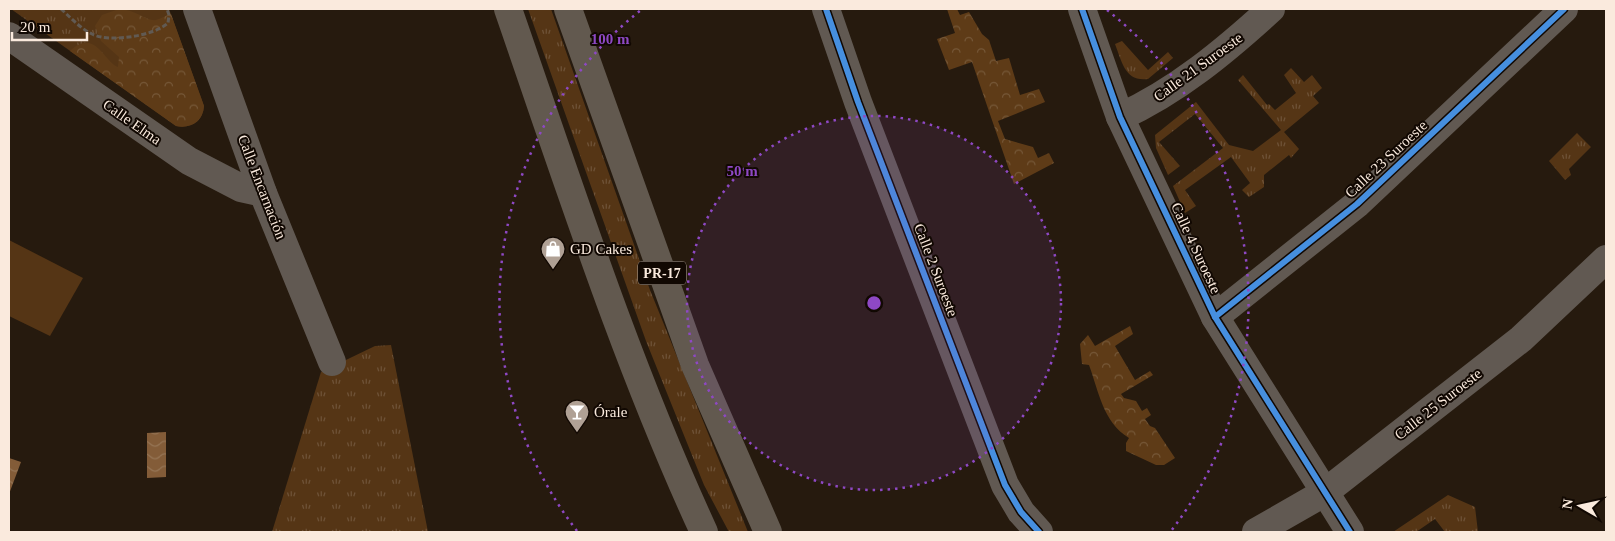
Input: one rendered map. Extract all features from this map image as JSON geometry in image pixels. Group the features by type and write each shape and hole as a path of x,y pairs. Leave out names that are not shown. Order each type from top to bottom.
{"main road":[{"path":"508,9 637,374 679,478 704,532"},
{"name":"PR-17","path":"568,9 695,365 768,532"}],"street":[{"name":"Calle Encarnación","path":"197,9 263,193 332,362"},
{"name":"Calle 2 Suroeste","path":"826,9 858,102 1005,485 1021,512 1039,532"},
{"name":"Calle 4 Suroeste","path":"1082,9 1120,117 1215,317 1350,532"},
{"name":"Calle 21 Suroeste","path":"1120,117 1151,102 1179,84 1234,43 1271,9"},
{"name":"Calle 23 Suroeste","path":"1215,317 1358,204 1564,9"},
{"name":"Calle Elma","path":"9,36 189,161 241,188 263,193"},
{"name":"Calle 25 Suroeste","path":"1256,532 1324,493 1521,339 1606,259"}],"path":[{"path":"61,9 90,34 110,37 143,35 160,30 168,24 169,15 167,9"}],"green space":[{"path":"11,9 169,9 204,106 201,116 191,125 176,126"},
{"path":"119,9 153,20 171,14 204,106 201,116 195,123 181,127 176,126 70,51 79,45 92,44 118,67 119,57 101,41 95,26 102,15"},
{"path":"528,9 551,9 650,290 748,532 729,532 704,485 646,341"},
{"path":"947,9 957,9 960,15 969,12 982,34 989,40 996,61 1009,58 1020,95 1039,89 1045,102 998,121 1005,139 1033,147 1038,158 1049,153 1054,163 1014,184 972,62 949,70 937,39 955,33"},
{"path":"1122,41 1148,70 1168,52 1173,58 1148,79 1134,77 1129,74 1122,64 1115,44"},
{"path":"1291,68 1304,82 1312,75 1322,88 1313,96 1319,103 1284,132 1299,149 1291,158 1289,155 1264,175 1264,187 1249,197 1242,190 1250,183 1231,157 1185,190 1196,206 1185,213 1173,186 1223,148 1195,114 1159,142 1180,166 1168,175 1156,148 1155,135 1196,102 1229,145 1253,151 1281,130 1238,80 1243,75 1267,105 1269,104 1275,110 1296,93 1284,75"},
{"path":"1577,133 1591,147 1569,169 1571,175 1565,180 1549,161"},
{"path":"9,240 83,278 50,336 9,316"},
{"path":"1130,326 1133,334 1115,346 1135,380 1150,371 1153,375 1121,394 1124,398 1136,401 1142,411 1147,408 1151,415 1145,419 1150,426 1155,428 1175,458 1164,465 1156,465 1126,451 1126,443 1129,438 1113,424 1103,406 1089,365 1082,364 1080,344 1088,335 1095,346"},
{"path":"391,345 428,532 272,532 321,372 375,346"},
{"path":"1448,495 1475,507 1478,532 1445,532 1435,519 1416,532 1393,532"}],"water":[{"path":"166,432 166,477 147,478 147,433"},
{"path":"9,458 21,462 9,494"}],"cycle path":[{"path":"826,9 858,102 1005,485 1021,512 1039,532"},
{"path":"1082,9 1120,117 1215,317 1350,532"},
{"path":"1215,317 1357,204 1564,9"}],"place":[{"name":"GD Cakes","path":"553,270"},
{"name":"Órale","path":"577,433"}]}
